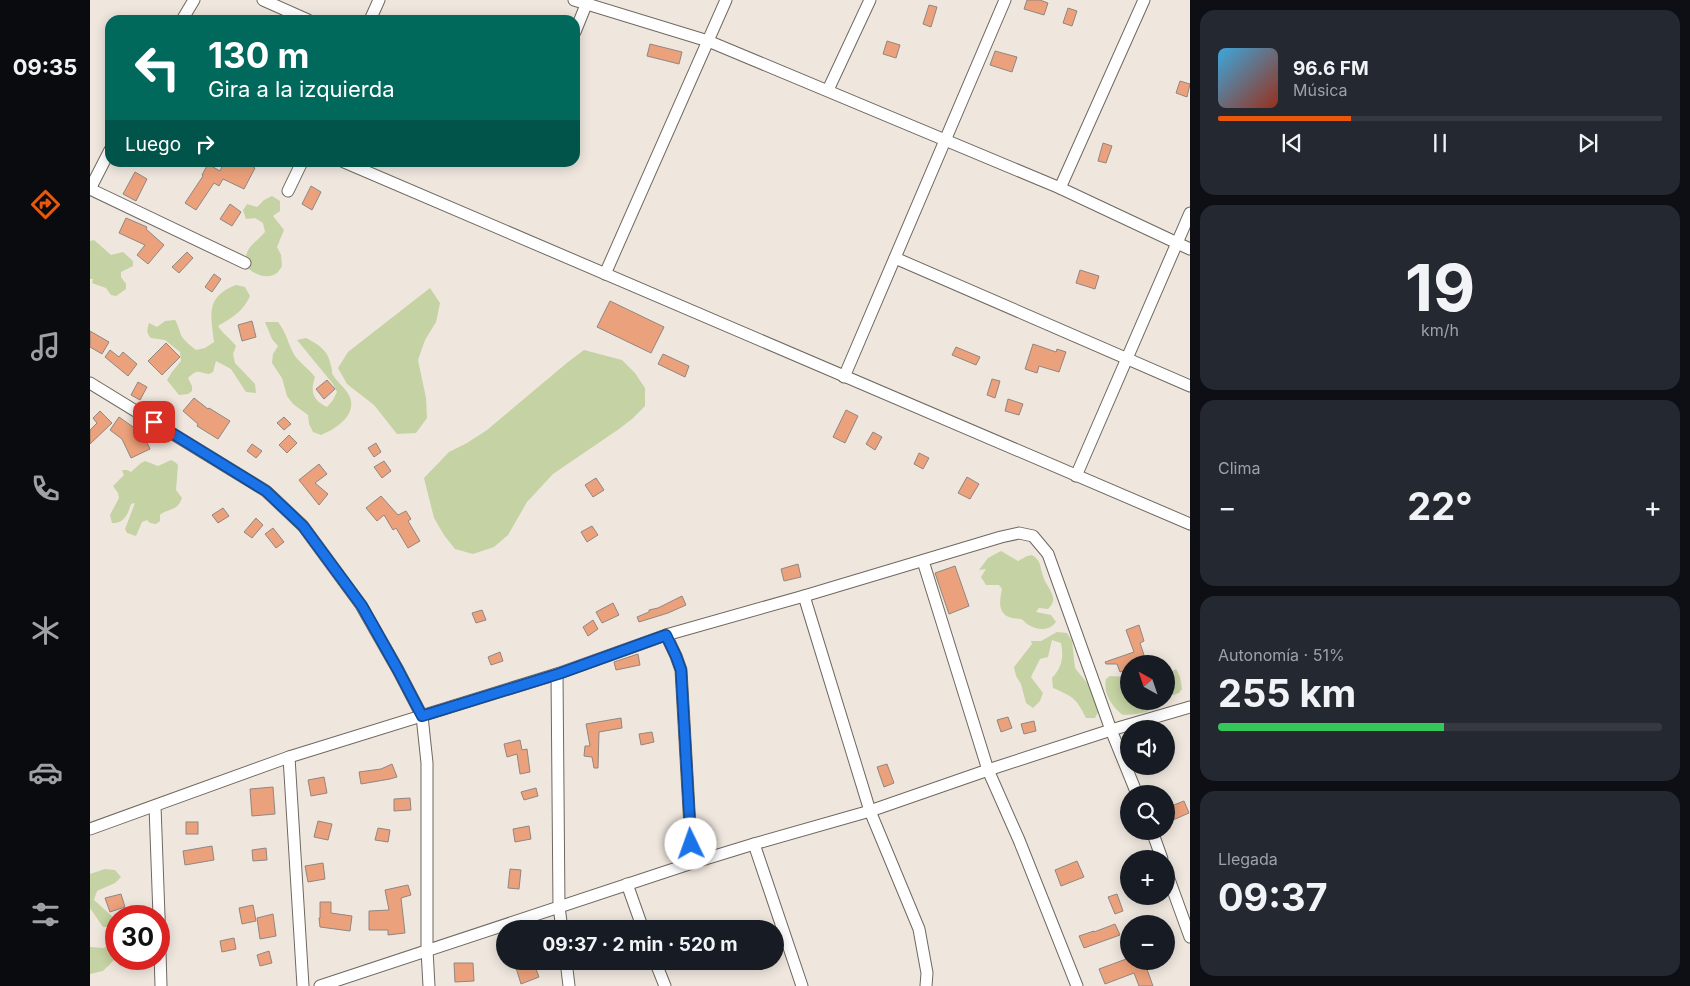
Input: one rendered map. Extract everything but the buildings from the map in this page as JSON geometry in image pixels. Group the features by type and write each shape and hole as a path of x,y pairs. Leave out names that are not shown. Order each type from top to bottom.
{"street":[{"path":"185,15 194,0"},
{"path":"263,0 297,15"},
{"path":"372,15 379,0"},
{"path":"574,0 587,2 708,41 1060,188 1190,249"},
{"path":"605,274 726,0"},
{"path":"828,90 870,0"},
{"path":"844,376 1005,0"},
{"path":"1060,188 1144,0"},
{"path":"580,20 587,2"},
{"path":"105,160 90,189 245,263"},
{"path":"288,191 300,167"},
{"path":"356,167 1190,524"},
{"path":"1076,476 1190,213"},
{"path":"895,258 1190,386"},
{"path":"90,383 266,491 303,526 362,606 398,670 422,716 427,763 427,950 429,986"},
{"path":"90,829 289,757 558,674 666,635 804,596 1001,536 1019,533 1033,536 1048,554 1111,730 1133,785"},
{"path":"922,561 988,770 1019,840 1077,986"},
{"path":"804,596 870,811 919,929 927,973 926,986"},
{"path":"666,635 681,670 692,863"},
{"path":"558,674 559,907 561,920"},
{"path":"320,986 692,863 870,811 1111,730 1190,707"},
{"path":"289,757 302,986"},
{"path":"155,806 159,905"},
{"path":"754,844 802,986"},
{"path":"627,884 640,920"},
{"path":"1175,896 1190,937"},
{"path":"161,970 161,986"},
{"path":"567,970 569,986"},
{"path":"659,970 665,986"}],"green space":[{"path":"272,196 280,201 280,211 273,216 284,230 277,247 281,255 282,266 277,273 264,276 255,273 244,264 249,248 265,232 263,223 255,218 246,219 243,210 247,204 257,207 264,200"},
{"path":"94,240 111,255 123,252 133,261 133,266 121,272 126,289 116,296 111,295 106,288 92,283 93,279 90,279 90,241"},
{"path":"236,285 245,287 250,296 240,310 218,326 236,346 233,354 235,363 255,384 256,393 246,392 231,369 216,361 213,372 209,374 196,372 188,378 192,391 188,394 179,395 167,380 181,361 180,352 165,340 151,338 147,331 149,323 157,327 165,321 175,320 181,335 188,343 196,350 205,348 214,342 212,307 219,295"},
{"path":"430,288 440,303 436,322 425,340 418,360 426,398 427,418 416,433 397,434 374,405 347,384 338,368 348,352"},
{"path":"265,322 278,322 295,356 315,377 314,395 327,407 337,392 333,384 297,340 306,338 319,346 328,356 333,376 351,399 349,413 340,424 321,435 313,432 309,424 308,415 293,404 287,396 282,378 272,363 273,354 278,346 272,339"},
{"path":"584,350 622,360 635,373 645,388 645,406 619,429 553,474 527,502 508,535 494,547 473,554 455,549 434,518 424,478 449,452 487,430"},
{"path":"171,460 178,465 176,490 182,498 178,506 160,515 160,521 156,524 150,523 147,520 142,522 136,536 127,533 125,529 135,503 131,504 127,515 120,522 112,523 110,515 119,498 113,486 124,475 122,470 131,472 145,461 158,466"},
{"path":"1001,551 1018,561 1032,555 1037,559 1053,600 1052,605 1048,609 1039,608 1036,612 1051,615 1056,622 1053,625 1046,629 1038,629 1021,619 1005,615 1000,605 1002,589 999,585 986,585 981,577 986,569 979,570 988,558"},
{"path":"1057,632 1067,633 1072,641 1075,668 1099,698 1100,708 1095,718 1086,718 1074,699 1053,688 1052,678 1060,666 1062,653 1061,643 1052,640 1048,657 1040,659 1031,677 1043,693 1040,701 1033,708 1026,703 1014,667 1032,644 1031,641 1041,641"},
{"path":"1175,670 1180,677 1182,689 1175,695"},
{"path":"1110,676 1120,677 1120,710 1151,710 1123,715 1115,708 1107,694 1105,684 1106,679"},
{"path":"105,869 115,870 121,877 115,883 97,891 94,900 105,910 105,927 103,927 90,908 90,874"},
{"path":"90,947 104,948 105,969 90,974"}],"route":[{"path":"154,422 266,491 303,526 362,606 422,716 558,674 666,635 681,670 691,844"}]}
